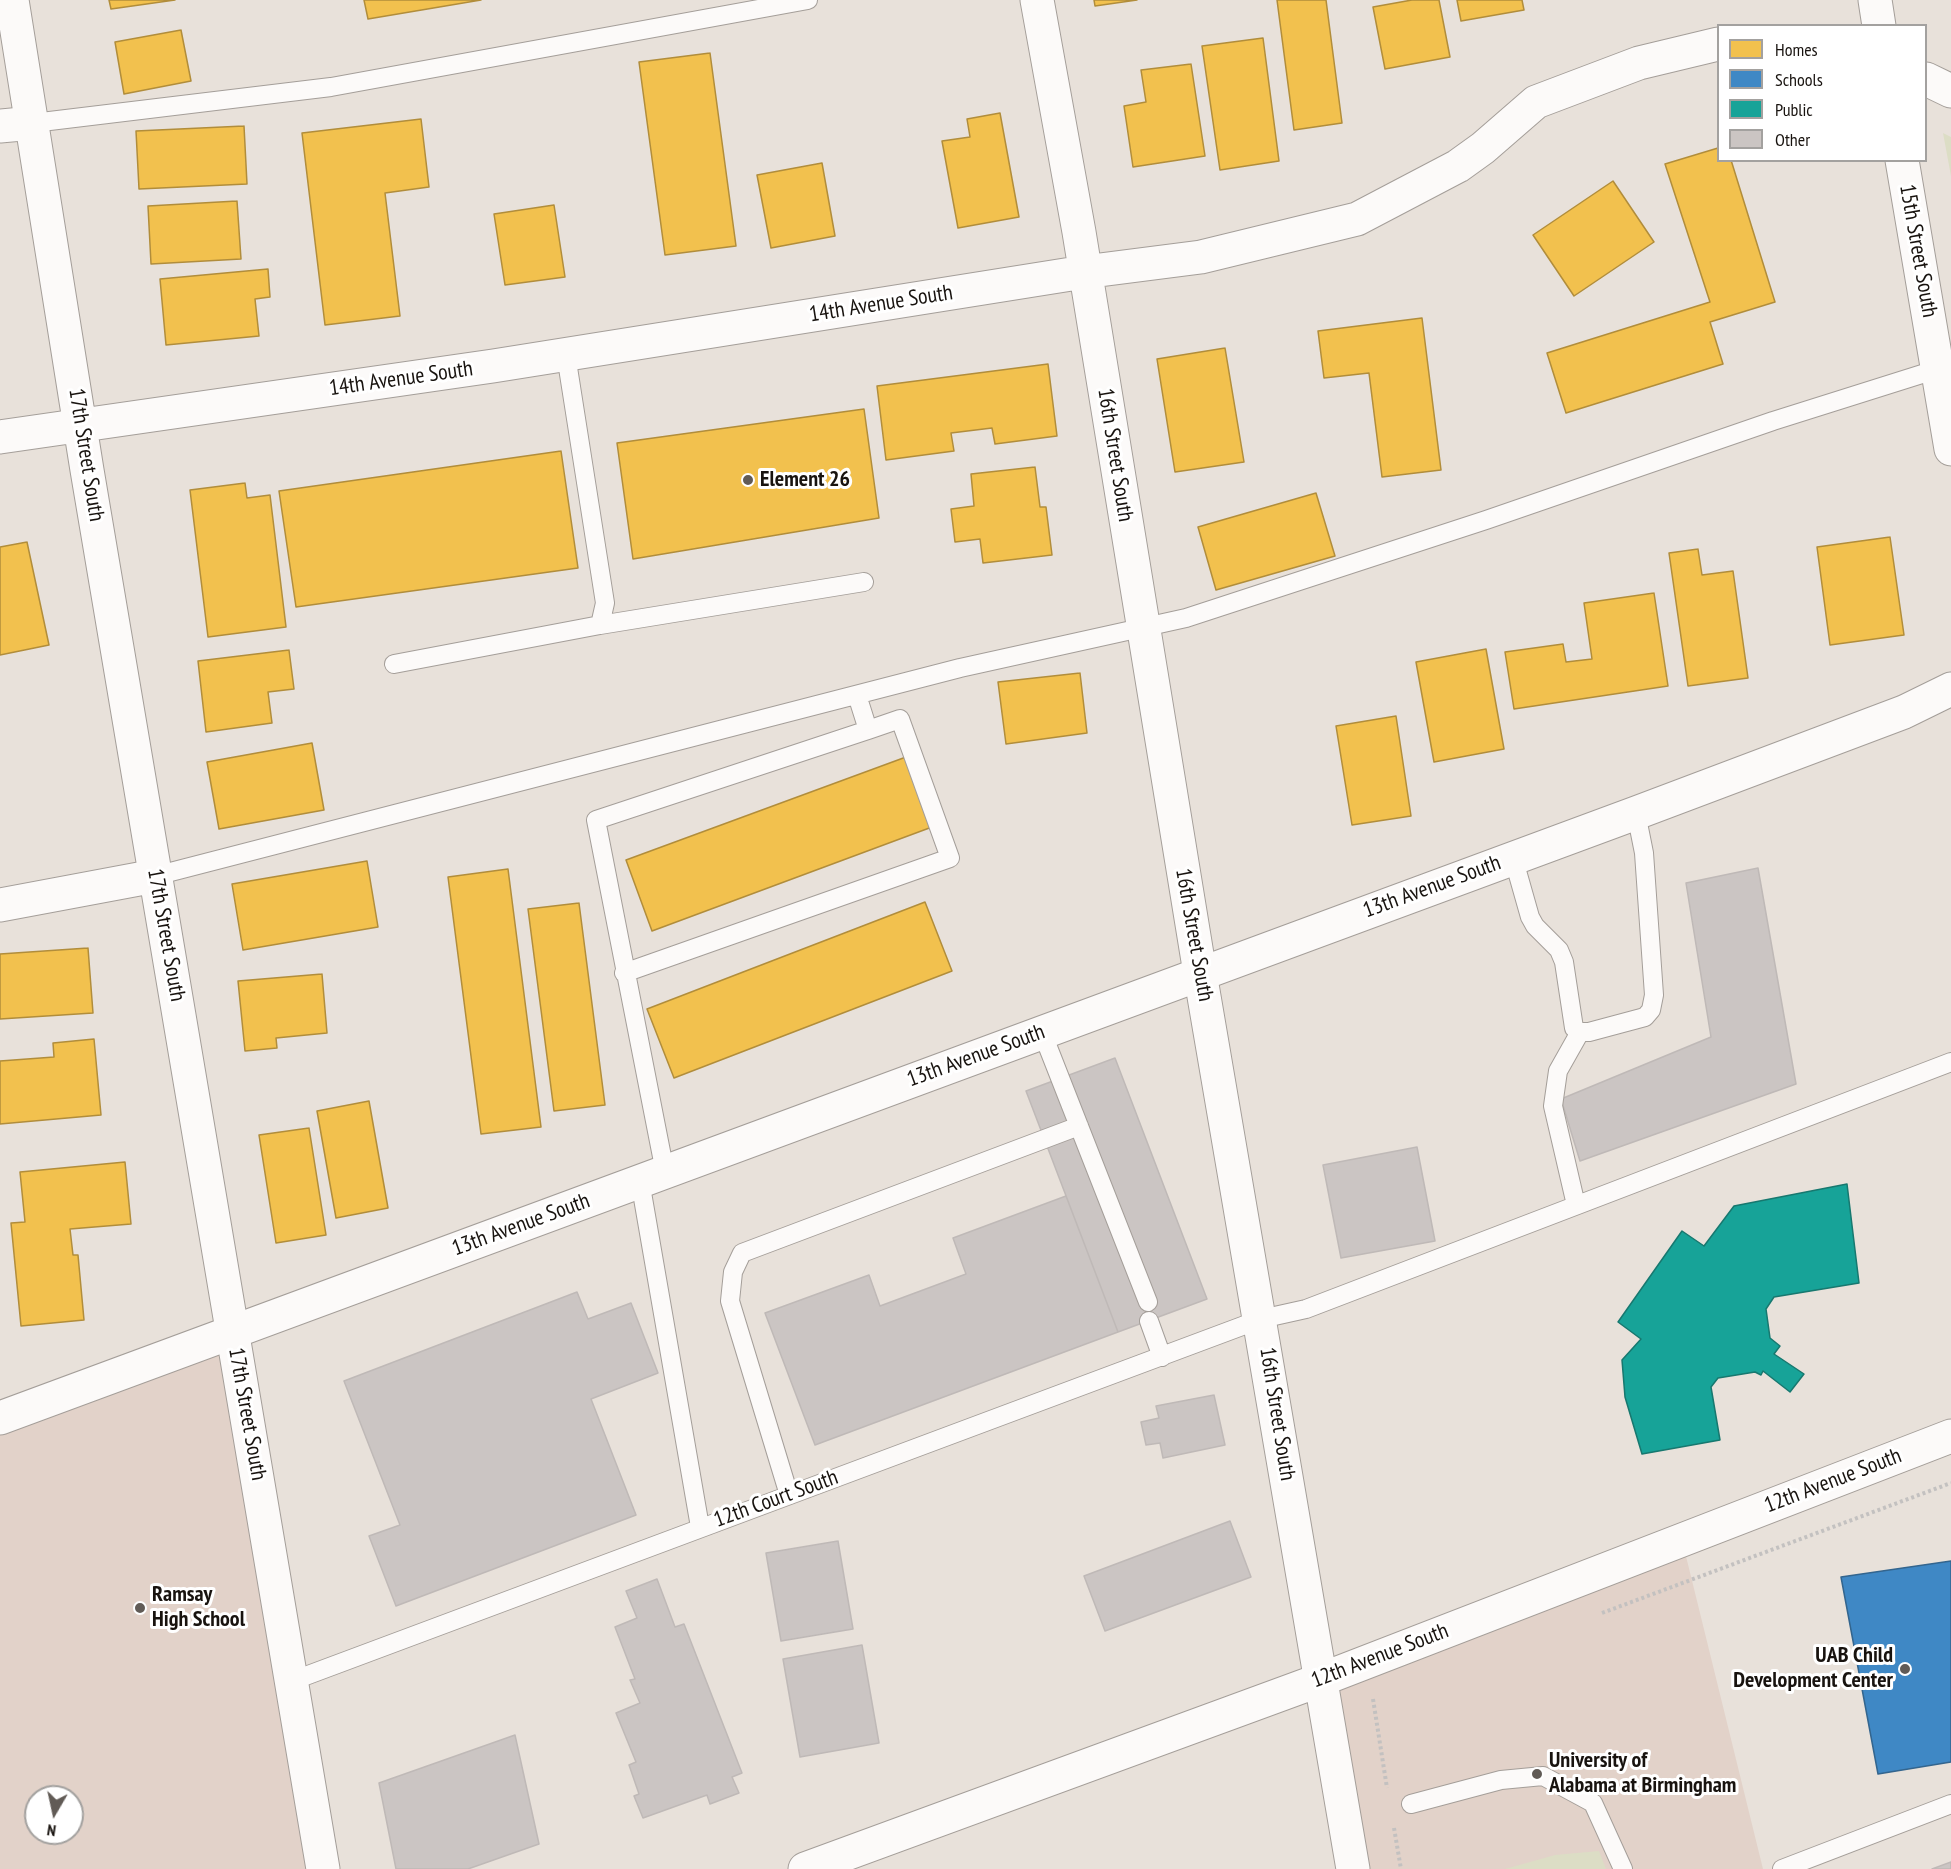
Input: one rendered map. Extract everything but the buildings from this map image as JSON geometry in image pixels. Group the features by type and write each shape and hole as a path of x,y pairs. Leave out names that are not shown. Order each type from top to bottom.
{"street":[{"name":"17th Street South","path":"12,0 155,876 323,1869"},
{"name":"16th Street South","path":"1037,0 1353,1869"},
{"path":"1875,0 1879,24"},
{"name":"14th Avenue South","path":"0,436 566,355 1084,272 1201,257 1357,219 1458,166 1483,148 1536,102 1639,63 1717,44"},
{"path":"1927,79 1951,91"},
{"path":"0,126 33,123"},
{"name":"15th Street South","path":"1902,162 1951,449"},
{"name":"13th Avenue South","path":"0,1418 1514,856 1636,813 1904,712 1951,689"},
{"path":"0,905 155,876"},
{"name":"12th Avenue South","path":"805,1869 1320,1680 1951,1436"}],"lane":[{"path":"33,123 331,87 808,0"},
{"path":"566,355 605,603 600,625"},
{"path":"155,876 857,695 1143,625 1186,618 1485,520 1773,421 1938,369"},
{"path":"394,664 600,625 864,582"},
{"path":"857,695 868,730"},
{"path":"624,973 950,858 900,719 596,820 624,973 700,1527"},
{"path":"1514,856 1530,917 1535,926 1559,950 1564,962 1571,1022 1580,1032 1589,1032 1645,1017 1653,1002 1644,853 1636,813"},
{"path":"1042,1032 1148,1302"},
{"path":"1576,1205 1552,1106 1558,1071 1580,1032"},
{"name":"12th Court South","path":"292,1681 1261,1319 1306,1310 1951,1062"},
{"path":"789,1495 730,1301 733,1272 742,1253 1079,1126"},
{"path":"1149,1321 1162,1357"},
{"path":"1411,1804 1501,1780 1544,1776 1593,1803 1623,1869"},
{"path":"1782,1869 1951,1804"}],"path":[{"path":"1595,1616 1951,1483"},
{"path":"1383,1695 1372,1699 1389,1800"},
{"path":"1393,1823 1401,1869"}],"shaded area":[{"name":"Ramsay High School","path":"233,1330 323,1869 0,1869 0,1418"},
{"name":"University of Alabama at Birmingham","path":"1682,1540 1763,1869 1348,1869 1320,1680"}],"green space":[{"path":"1943,133 1951,137 1951,176"},
{"path":"1599,1851 1606,1869 1505,1869 1555,1855"}],"place":[{"name":"Element 26","path":"748,480"},
{"name":"Ramsay High School","path":"140,1608"},
{"name":"UAB Child Development Center","path":"1905,1669"},
{"name":"University of Alabama at Birmingham","path":"1537,1774"}]}
